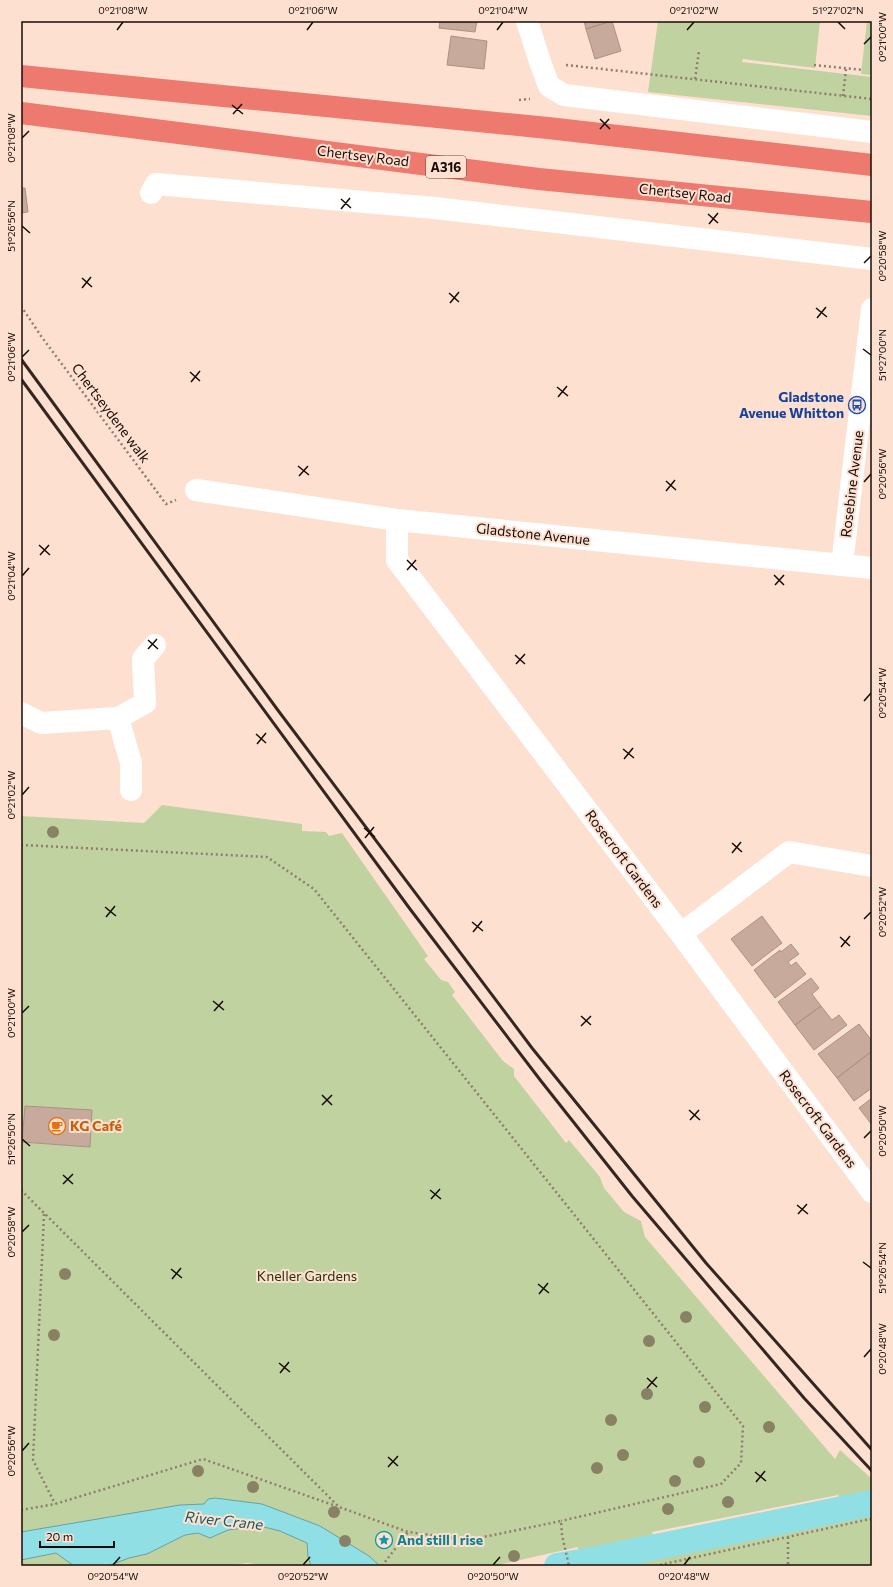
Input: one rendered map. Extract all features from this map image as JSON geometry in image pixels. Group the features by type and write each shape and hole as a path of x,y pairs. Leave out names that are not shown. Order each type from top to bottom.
{"highway":[{"path":"21,76 548,128 872,165"},
{"name":"Chertsey Road","path":"21,113 539,179 872,212"}],"street":[{"path":"527,21 549,86 564,95 872,132"},
{"path":"151,193 156,184 435,208 872,258"},
{"name":"Rosebine Avenue","path":"842,565 872,309"},
{"name":"Gladstone Avenue","path":"196,490 396,520 872,568"},
{"name":"Rosecroft Gardens","path":"396,520 397,560 680,934 872,1192"},
{"path":"21,713 41,723 118,718 145,703 143,659 155,645"},
{"path":"118,718 130,762 131,790"},
{"path":"680,934 789,852 872,866"}],"path":[{"path":"695,79 699,51"},
{"path":"540,62 872,100"},
{"path":"814,66 863,70"},
{"path":"843,96 846,69"},
{"name":"Chertseydene walk","path":"21,306 166,504 196,490"},
{"path":"21,845 267,857 314,889 743,1426 741,1463 721,1484 561,1521 469,1540 408,1532 203,1459 55,1504 21,1510"},
{"path":"21,1190 339,1507"},
{"path":"44,1213 32,1460 55,1504"},
{"path":"655,1566 870,1519 872,1520"},
{"path":"561,1521 562,1535 569,1566"},
{"path":"383,1566 408,1532"},
{"path":"788,1537 788,1566"}],"green space":[{"path":"658,21 820,21 815,68 743,59 742,62 872,77 872,116 648,92"},
{"path":"867,21 872,21 872,75 861,74"},
{"name":"Kneller Gardens","path":"162,805 302,824 302,831 326,832 329,836 342,833 428,956 424,959 441,980 448,982 455,992 452,995 503,1061 514,1069 514,1076 566,1143 569,1140 600,1177 604,1188 624,1212 641,1221 645,1237 835,1459 840,1450 872,1479 872,1566 579,1566 578,1547 493,1566 263,1566 248,1563 223,1566 21,1566 21,816 144,823","holes":["838,1495 852,1518 810,1526 788,1510 775,1512 767,1534 635,1559 636,1556 654,1537 652,1532"]}],"water":[{"name":"River Crane","path":"215,1498 262,1504 320,1526 369,1556 380,1566 311,1566 308,1556 307,1543 280,1531 260,1526 228,1530 210,1538 198,1533 185,1535 147,1554 129,1558 108,1566 74,1566 56,1553 21,1560 21,1532 180,1505 204,1504 208,1499"}],"building":[{"path":"440,21 477,21 475,32 439,28"},
{"path":"584,21 611,21 586,29"},
{"path":"612,21 621,51 595,59 586,29"},
{"path":"451,36 487,41 484,69 447,65"},
{"path":"21,188 25,188 28,212 21,213"},
{"path":"762,916 782,943 752,966 731,939"},
{"path":"791,944 799,954 788,962 791,966 796,962 806,974 775,998 754,970 780,950 781,952"},
{"path":"811,978 819,988 812,994 821,1006 795,1025 778,1002"},
{"path":"821,1006 832,1020 839,1015 847,1025 814,1050 795,1025"},
{"path":"859,1024 872,1041 872,1047 870,1048 872,1051 837,1078 818,1054"},
{"path":"872,1051 872,1088 854,1101 837,1078"},
{"path":"872,1098 872,1125 859,1108"},
{"name":"KG Café","path":"25,1106 92,1110 90,1147 22,1142"}],"waterway":[{"path":"557,1566 872,1503"}],"railway":[{"path":"21,359 277,709 532,1048 706,1263 872,1450"},
{"path":"21,379 410,909 541,1081 632,1196 804,1398 872,1471"}],"place":[{"name":"Gladstone Avenue Whitton","path":"857,405"},
{"name":"KG Café","path":"57,1126"},
{"name":"And still I rise","path":"384,1540"}]}
